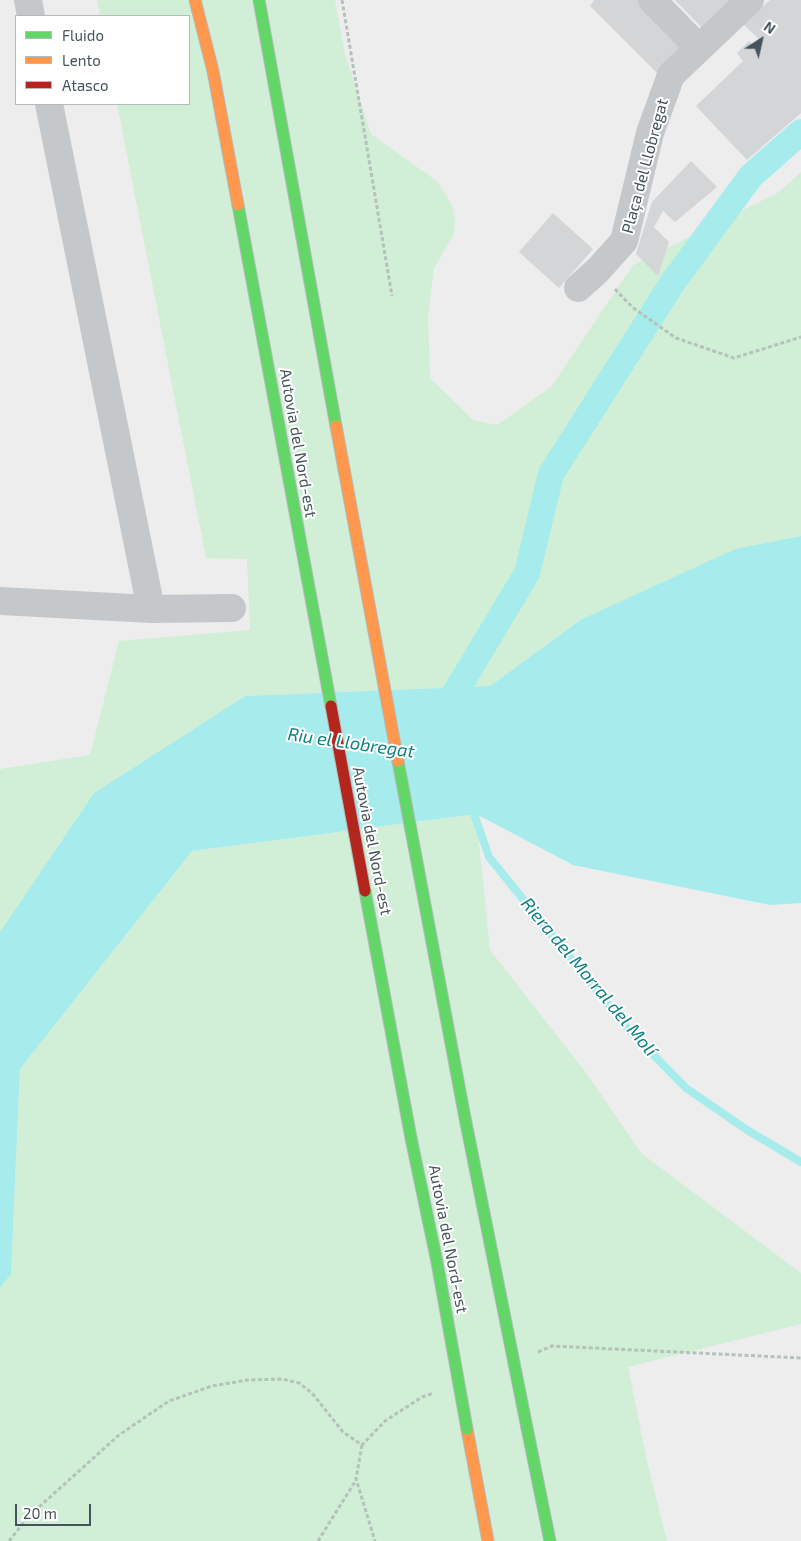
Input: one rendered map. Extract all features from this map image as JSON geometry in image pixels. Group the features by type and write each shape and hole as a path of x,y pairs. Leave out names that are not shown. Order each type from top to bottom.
{"highway":[{"name":"Autovia del Nord-est","path":"195,0 213,71 411,1138 438,1262 488,1541"},
{"path":"259,0 464,1108 550,1541"}],"street":[{"path":"28,0 32,15"},
{"path":"652,0 699,48"},
{"name":"Plaça del Llobregat","path":"578,288 598,270 624,241 650,133 671,75 750,0"},
{"path":"49,105 152,609"},
{"path":"0,600 152,609 232,608"}],"path":[{"path":"342,0 392,296"},
{"path":"632,307 676,338 734,358 801,336"},
{"path":"533,1354 552,1346 801,1358"},
{"path":"8,1541 29,1516 119,1435 169,1401 212,1386 248,1380 282,1379 299,1383 312,1393 343,1432 362,1445"},
{"path":"318,1541 356,1479 362,1445 384,1421 422,1398 440,1390"},
{"path":"356,1479 375,1541"}],"green space":[{"path":"97,0 335,0 345,54 371,134 438,182 453,207 455,220 454,234 434,268 428,316 430,378 473,420 497,425 552,386 633,265 779,192 801,172 801,536 735,549 582,619 490,686 245,696 94,793 0,932 0,769 90,755 119,641 250,630 247,559 206,558 117,105 190,105 190,15 100,15"},
{"path":"476,814 490,950 587,1074 641,1153 801,1273 801,1324 628,1367 646,1457 667,1541 0,1541 0,1288 11,1273 20,1069 192,851"}],"water":[{"name":"Riu el Llobregat","path":"801,536 801,903 770,905 573,865 476,814 192,851 20,1069 11,1274 0,1288 0,932 94,793 245,696 490,686 582,619 735,549"}],"building":[{"path":"594,0 650,0 691,42 663,79 590,6"},
{"path":"675,0 738,0 706,32"},
{"path":"770,0 801,0 801,113 747,160 696,106 743,61 737,53 749,41 756,48 762,42 743,24"},
{"path":"691,161 717,187 675,222 663,211 654,227 669,242 658,276 636,254 652,202"},
{"path":"553,213 593,249 559,288 519,252"}],"waterway":[{"path":"440,718 527,573 551,474 673,282 751,176 801,132"},
{"name":"Riera del Morral del Molí","path":"471,805 489,857 628,1029 686,1088 747,1130 801,1162"}],"traffic: fast":[{"path":"259,0 336,426"},
{"path":"238,205 331,706"},
{"path":"398,761 465,1118"},
{"path":"365,891 411,1138"},
{"path":"465,1118 527,1428"},
{"path":"411,1138 437,1262 467,1429"},
{"path":"527,1428 550,1541"}],"traffic: slow":[{"path":"195,0 213,71 238,205"},
{"path":"336,426 398,761"},
{"path":"467,1429 488,1541"}],"traffic: jam":[{"path":"331,706 365,891"}]}
